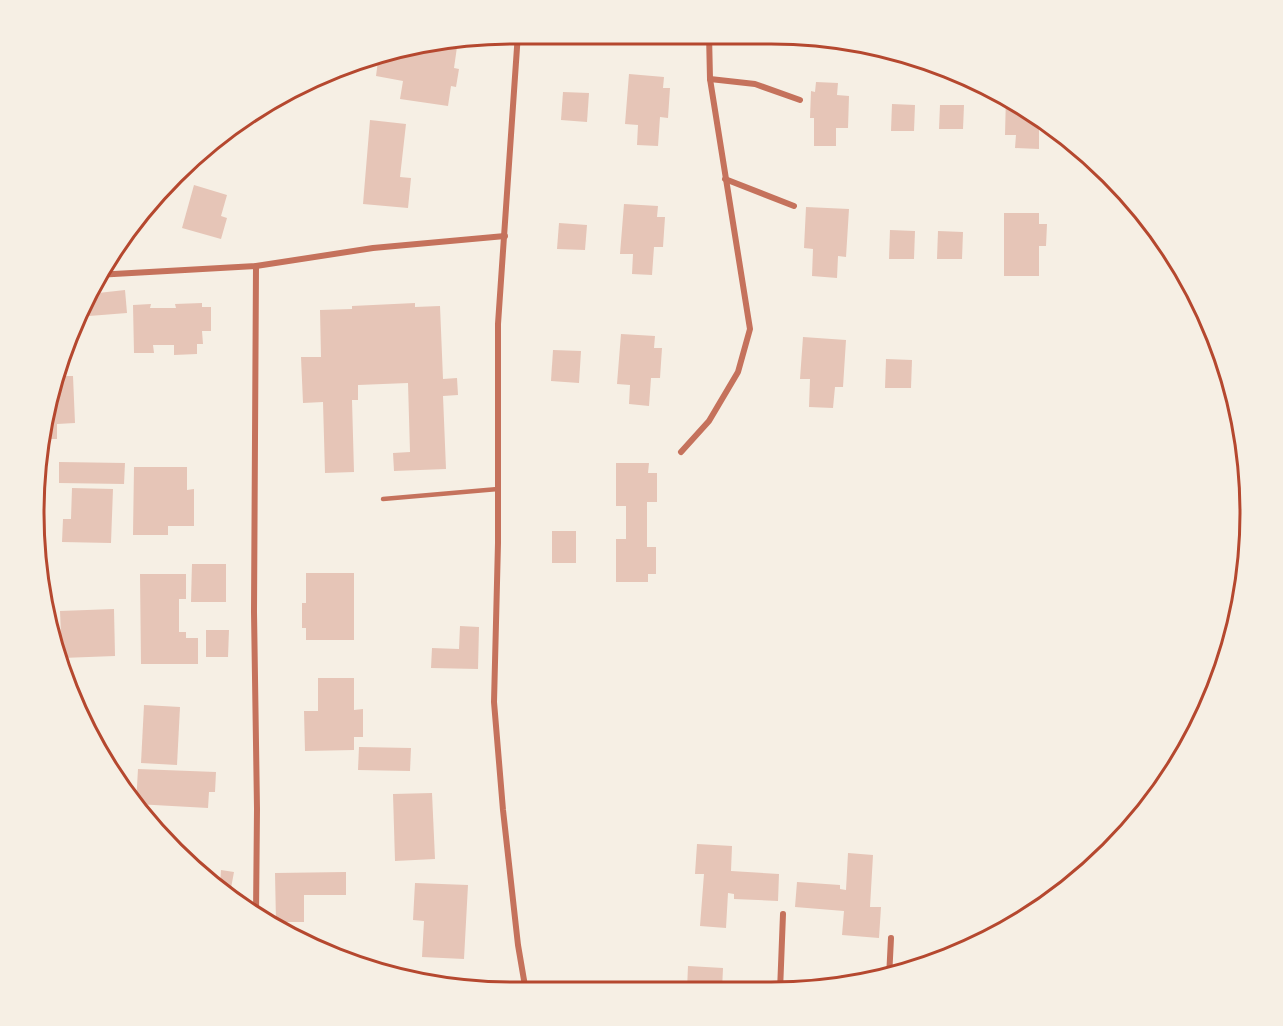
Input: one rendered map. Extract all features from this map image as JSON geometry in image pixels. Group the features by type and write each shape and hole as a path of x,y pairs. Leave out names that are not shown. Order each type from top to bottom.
{"street":[{"path":"517,44 498,324 494,702 507,844 524,982"},
{"path":"681,452 709,421 738,372 750,329 710,80 709,44"},
{"path":"710,80 755,84 800,100"},
{"path":"725,179 794,206"},
{"path":"108,274 256,266 374,248 505,236"},
{"path":"256,266 254,612 256,906"},
{"path":"780,982 783,914"},
{"path":"890,967 891,938"}],"lane":[{"path":"383,499 498,489"}],"building":[{"path":"457,48 454,68 459,69 456,87 451,86 448,106 400,99 403,81 376,76 378,63"},
{"path":"629,74 664,77 663,88 670,88 668,118 660,117 658,146 637,145 638,125 625,124"},
{"path":"816,82 838,83 837,95 849,96 848,128 836,128 836,146 814,146 814,118 810,118 811,91 815,92"},
{"path":"563,92 589,93 587,122 561,120"},
{"path":"892,104 915,105 914,131 891,131"},
{"path":"940,105 964,105 963,129 939,129"},
{"path":"1006,106 1039,129 1039,149 1015,148 1016,135 1005,135"},
{"path":"370,120 406,124 400,177 411,178 408,208 363,204"},
{"path":"194,185 227,195 221,216 227,218 221,239 182,228"},
{"path":"624,204 658,206 657,217 665,217 663,247 654,247 652,275 632,274 633,254 620,254"},
{"path":"806,207 849,209 846,257 838,256 837,278 812,276 813,249 804,248"},
{"path":"1004,213 1039,213 1039,224 1047,224 1046,246 1039,246 1039,276 1004,276"},
{"path":"559,223 587,225 585,250 557,249"},
{"path":"890,230 915,231 914,259 889,259"},
{"path":"938,231 963,232 962,259 937,259"},
{"path":"125,290 127,313 89,316 98,293"},
{"path":"202,303 202,307 211,307 211,331 202,331 203,344 197,344 197,354 174,355 174,345 153,345 154,353 134,353 133,305 151,304 150,308 176,308 175,304"},
{"path":"415,303 415,307 440,306 443,379 457,378 458,395 443,396 446,469 394,471 393,453 410,452 408,383 358,385 358,400 352,400 354,472 325,473 323,402 303,403 301,357 321,357 320,310"},
{"path":"621,334 655,336 654,348 662,348 660,378 651,378 649,406 629,404 630,385 617,384"},
{"path":"803,337 846,340 843,387 835,387 833,408 809,407 810,379 800,379"},
{"path":"553,350 581,351 579,383 551,381"},
{"path":"886,359 912,360 911,388 885,388"},
{"path":"64,376 73,376 75,423 57,424 57,439 50,439 59,391"},
{"path":"59,462 125,463 124,484 59,483"},
{"path":"616,463 649,463 648,473 657,473 657,502 647,502 647,547 656,547 656,574 648,574 648,582 616,582 616,539 626,539 626,506 616,506"},
{"path":"134,467 187,467 187,490 194,489 194,526 168,526 168,535 133,535"},
{"path":"72,488 113,489 111,543 62,542 63,519 71,519"},
{"path":"552,531 576,531 576,563 552,563"},
{"path":"192,564 226,564 226,602 191,602"},
{"path":"306,573 354,573 354,640 306,640 306,628 302,628 302,603 306,603"},
{"path":"140,574 186,574 186,599 179,599 179,632 186,632 186,638 198,638 198,664 141,664"},
{"path":"114,609 115,656 66,658 61,643 60,611"},
{"path":"460,626 479,627 478,669 431,668 432,648 459,649"},
{"path":"206,630 229,630 228,657 206,657"},
{"path":"318,678 354,678 354,710 363,709 363,737 354,737 354,750 305,751 304,711 318,711"},
{"path":"144,705 180,707 177,765 141,763"},
{"path":"359,747 411,748 410,771 358,770"},
{"path":"138,769 216,772 215,792 209,792 208,808 145,805 137,793"},
{"path":"432,793 435,859 395,861 393,794"},
{"path":"697,844 732,846 731,871 779,874 778,901 734,899 734,894 728,893 726,928 700,926 704,874 695,874"},
{"path":"848,853 873,855 870,907 881,907 879,938 842,935 844,911 795,907 797,882 840,885 840,889 846,890"},
{"path":"221,870 234,872 231,888 220,880"},
{"path":"346,872 346,895 304,895 304,922 282,922 276,919 275,873"},
{"path":"415,883 468,885 464,959 422,957 424,921 413,920"},
{"path":"688,966 723,968 722,982 687,982"}]}
